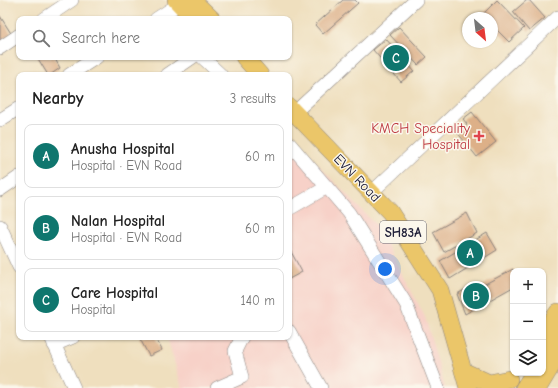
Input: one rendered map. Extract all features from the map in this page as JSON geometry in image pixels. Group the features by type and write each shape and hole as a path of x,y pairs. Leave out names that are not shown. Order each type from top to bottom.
{"main road":[{"path":"182,1 192,16"},
{"path":"182,1 207,16"},
{"path":"234,60 244,72"},
{"path":"247,60 257,72"},
{"name":"EVN Road","path":"292,114 390,212 440,290 468,388"},
{"path":"292,114 378,215 430,291 455,372 457,388"},
{"path":"546,329 558,312"},
{"path":"546,353 558,332"},
{"path":"546,365 558,345"},
{"path":"538,388 558,355"},
{"path":"463,371 489,383 509,380"},
{"path":"524,388 532,376"},
{"path":"533,388 540,376"}],"street":[{"path":"48,16 72,0"},
{"path":"292,112 416,0"},
{"path":"160,16 182,1"},
{"path":"371,193 558,17"},
{"path":"0,48 16,37"},
{"path":"74,72 92,60"},
{"path":"171,72 189,60"},
{"path":"205,60 218,72"},
{"path":"0,120 16,110"},
{"path":"292,146 349,213 406,304 438,388"},
{"path":"0,190 16,178"},
{"path":"292,207 327,187"},
{"path":"0,226 16,257"},
{"path":"292,337 320,388"},
{"path":"217,388 242,377 235,351 240,340"},
{"path":"52,341 74,388"}],"shaded area":[{"path":"292,138 378,227 425,317 445,388 182,388 168,340 292,340"}],"building":[{"path":"343,0 355,0 358,3 323,34 315,25"},
{"path":"497,0 524,28 509,42 498,31 498,12 485,12"},
{"path":"529,0 545,18 529,31 513,12"},
{"path":"0,16 12,35 0,42"},
{"path":"399,27 427,57 418,65 390,35"},
{"path":"386,39 414,71 401,82 373,50"},
{"path":"39,60 56,60 60,68 54,72 46,72"},
{"path":"472,112 496,142 477,157 457,132 467,124 463,119"},
{"path":"467,213 477,233 444,252 433,232"},
{"path":"487,233 497,250 450,279 440,261"},
{"path":"292,254 302,272 292,277"},
{"path":"510,271 510,289 465,314 457,294 470,287 472,291"},
{"path":"141,340 157,340 162,350 149,356"}],"place":[{"name":"Care Hospital","path":"396,58"},
{"name":"KMCH Speciality Hospital","path":"479,136"},
{"name":"Anusha Hospital","path":"470,253"},
{"name":"Nalan Hospital","path":"476,296"}]}
